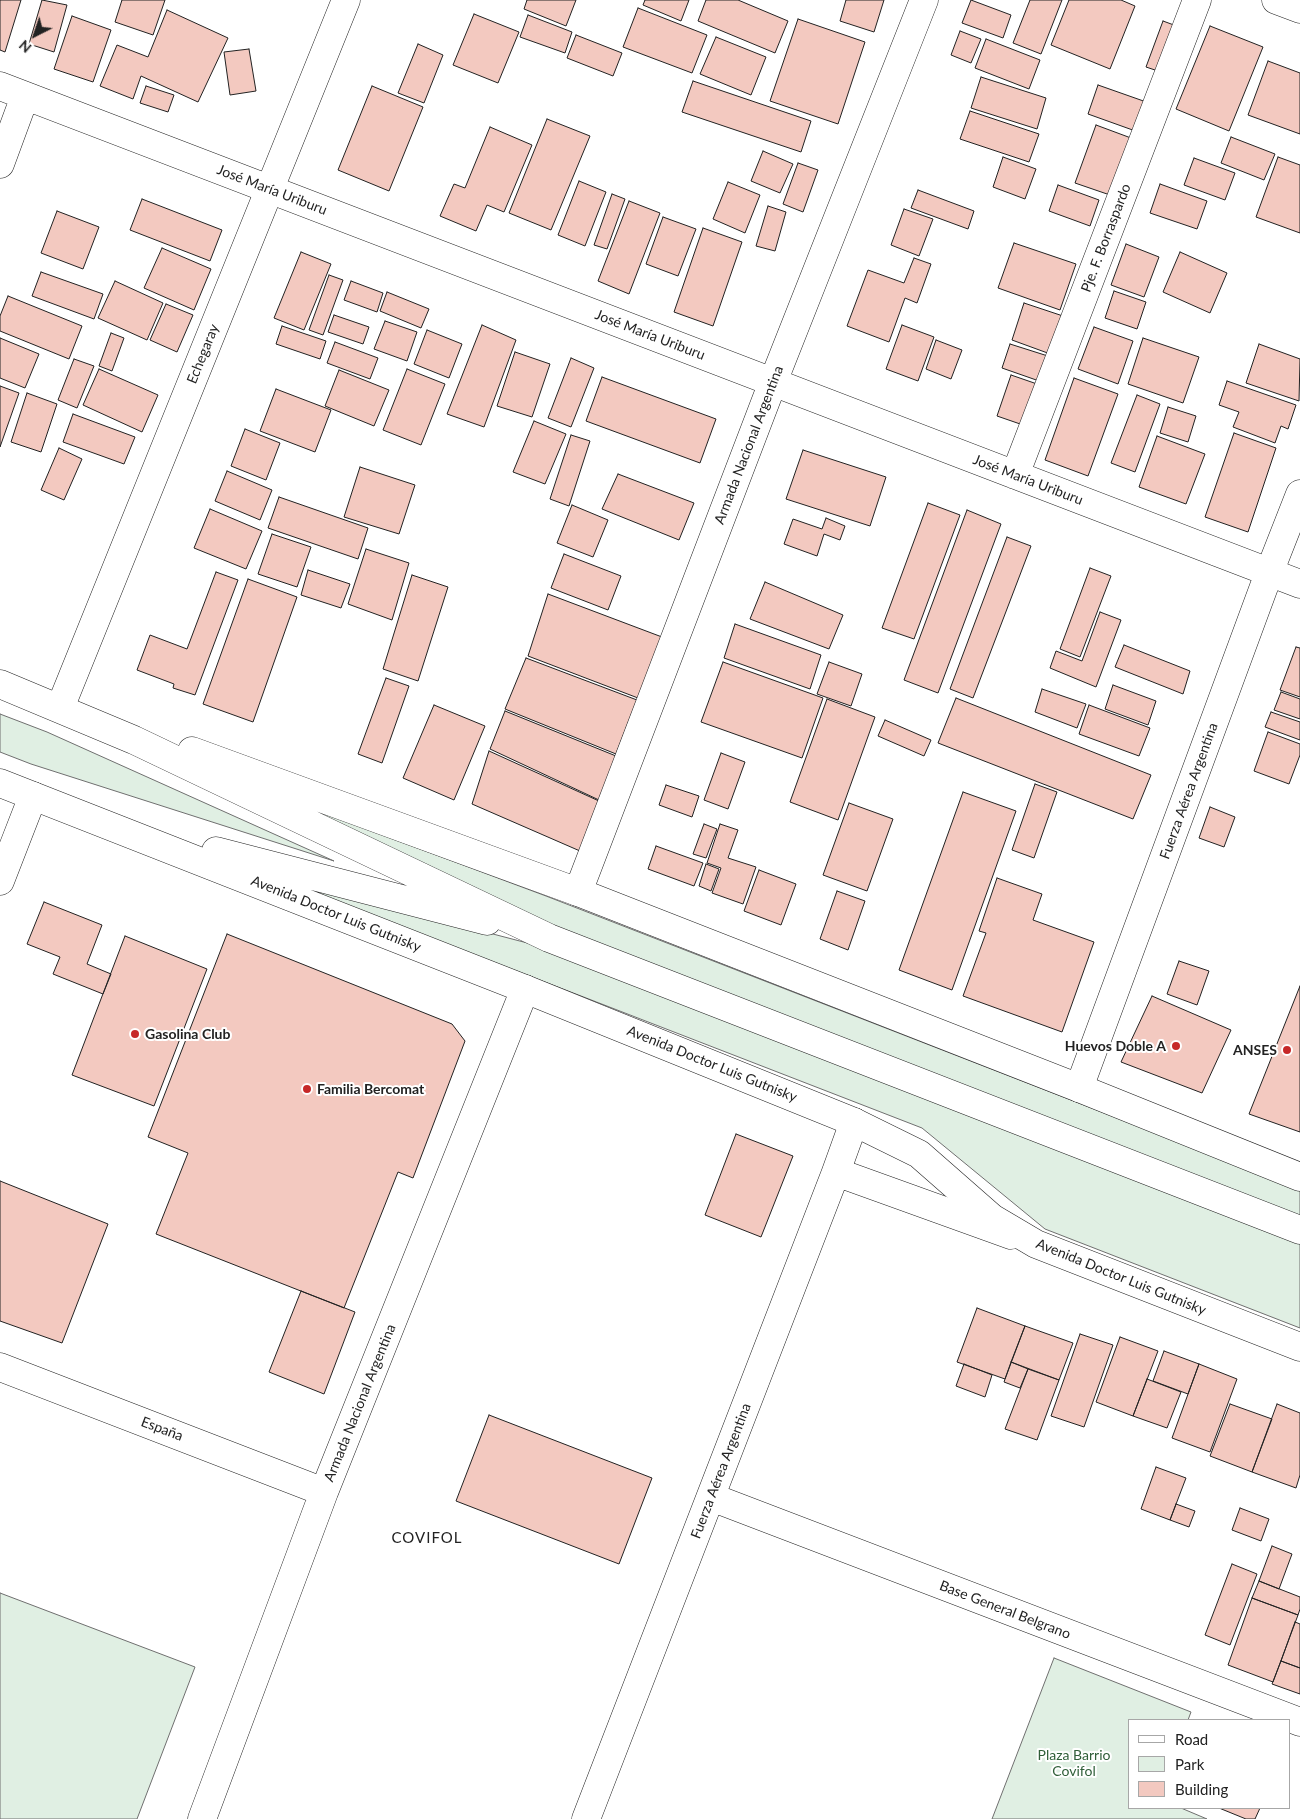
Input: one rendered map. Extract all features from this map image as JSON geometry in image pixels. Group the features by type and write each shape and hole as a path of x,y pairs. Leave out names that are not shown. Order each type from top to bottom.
{"street":[{"name":"Echegaray","path":"60,708 346,0"},
{"name":"Armada Nacional Argentina","path":"578,892 773,382 924,0"},
{"name":"Pje. F. Borraspardo","path":"1016,475 1197,0"},
{"path":"1276,0 1300,9"},
{"name":"José María Uriburu","path":"0,86 1300,584"},
{"path":"0,164 25,96"},
{"name":"Fuerza Aérea Argentina","path":"1079,1088 1269,573 1300,494"},
{"name":"Avenida Doctor Luis Gutnisky","path":"0,684 134,740 549,938 1300,1230"},
{"name":"Avenida Doctor Luis Gutnisky","path":"134,740 199,753 578,892 1079,1088 1300,1177"},
{"name":"Avenida Doctor Luis Gutnisky","path":"0,783 525,989 854,1122 918,1154 992,1218 1036,1244 1300,1347"},
{"path":"0,881 33,796"},
{"name":"Avenida Doctor Luis Gutnisky","path":"101,822 549,938"},
{"name":"Armada Nacional Argentina","path":"202,1819 324,1492 525,989"},
{"name":"Fuerza Aérea Argentina","path":"595,1816 711,1497 854,1122"},
{"path":"836,1172 1036,1244"},
{"name":"España","path":"0,1367 324,1492"},
{"name":"Base General Belgrano","path":"711,1497 1300,1722"}],"green space":[{"path":"0,714 47,732 334,861 31,764 0,752"},
{"path":"214,772 546,896 1300,1189 1300,1328 1045,1229 922,1128 271,876 646,974"},
{"path":"0,1593 195,1667 137,1819 0,1819"},
{"name":"Plaza Barrio Covifol","path":"1054,1658 1191,1712 1188,1719 1128,1719 1128,1809 1183,1809 1207,1819 992,1819"}],"building":[{"path":"0,0 21,0 5,52 0,50"},
{"path":"42,0 67,5 54,52 29,44"},
{"path":"122,0 165,0 153,35 115,22"},
{"path":"527,0 576,0 566,26 524,9"},
{"path":"645,0 689,0 681,21 643,5"},
{"path":"706,0 738,0 788,21 775,53 698,21"},
{"path":"846,0 884,0 874,32 840,21"},
{"path":"971,0 1011,15 1003,38 962,23"},
{"path":"1030,0 1062,0 1041,54 1013,43"},
{"path":"1069,0 1121,0 1135,6 1110,69 1051,45"},
{"path":"638,8 707,35 692,73 623,47"},
{"path":"167,10 228,38 198,102 141,76 133,99 100,86 117,45 148,57"},
{"path":"474,14 519,32 498,83 453,65"},
{"path":"528,15 572,32 565,53 520,37"},
{"path":"72,16 111,30 93,82 54,69"},
{"path":"798,19 865,42 838,124 770,101"},
{"path":"1163,21 1182,28 1164,73 1146,67"},
{"path":"1210,26 1263,47 1229,131 1176,109"},
{"path":"960,31 981,39 971,63 951,55"},
{"path":"576,35 622,53 613,76 567,58"},
{"path":"716,37 766,57 751,95 700,74"},
{"path":"986,39 1040,60 1029,89 975,68"},
{"path":"418,44 443,55 424,103 398,93"},
{"path":"249,49 256,91 230,95 224,52"},
{"path":"1268,61 1300,73 1300,134 1248,115"},
{"path":"981,77 1046,98 1037,129 971,108"},
{"path":"693,81 811,121 801,152 682,112"},
{"path":"1098,85 1152,104 1141,133 1088,114"},
{"path":"146,86 174,95 168,112 140,103"},
{"path":"372,86 423,107 389,191 338,170"},
{"path":"970,111 1039,134 1029,162 960,139"},
{"path":"547,119 590,136 551,230 509,213"},
{"path":"1096,125 1131,138 1110,195 1075,183"},
{"path":"490,127 532,145 504,212 487,205 476,231 440,216 454,184 465,188"},
{"path":"1231,137 1275,154 1264,180 1221,163"},
{"path":"763,151 793,164 780,193 751,181"},
{"path":"1003,157 1036,169 1025,199 993,187"},
{"path":"1278,157 1300,165 1300,233 1256,217"},
{"path":"1194,158 1235,173 1225,200 1184,185"},
{"path":"798,163 818,170 803,212 783,204"},
{"path":"579,181 606,192 585,246 558,235"},
{"path":"728,182 760,195 745,233 713,219"},
{"path":"1160,184 1207,201 1197,229 1150,213"},
{"path":"1058,185 1099,200 1090,226 1049,211"},
{"path":"918,190 974,211 968,229 911,208"},
{"path":"612,194 625,199 607,249 594,245"},
{"path":"142,199 222,230 210,261 130,230"},
{"path":"629,201 660,213 629,294 598,281"},
{"path":"768,206 786,212 775,251 756,246"},
{"path":"904,209 933,219 919,256 891,245"},
{"path":"57,211 99,227 83,269 41,253"},
{"path":"663,217 696,229 678,276 646,264"},
{"path":"703,228 742,242 713,326 674,312"},
{"path":"1014,243 1076,264 1060,310 998,288"},
{"path":"1126,244 1159,257 1144,297 1111,285"},
{"path":"162,248 211,269 194,310 144,288"},
{"path":"301,252 331,264 304,330 274,318"},
{"path":"1180,252 1227,273 1210,313 1163,292"},
{"path":"914,258 931,264 917,303 905,298 889,342 847,326 868,270 904,283"},
{"path":"41,272 103,294 94,319 32,296"},
{"path":"329,275 343,280 323,335 309,330"},
{"path":"115,281 163,303 147,340 98,318"},
{"path":"351,281 383,293 377,312 344,300"},
{"path":"1114,291 1146,302 1137,329 1105,318"},
{"path":"387,292 429,309 421,328 380,311"},
{"path":"8,296 82,326 69,359 0,331 0,316"},
{"path":"1024,303 1066,317 1053,355 1012,340"},
{"path":"166,304 193,315 177,352 150,340"},
{"path":"334,315 369,327 363,344 328,332"},
{"path":"385,321 417,332 407,361 374,349"},
{"path":"482,325 516,340 484,427 447,414"},
{"path":"902,325 934,337 918,381 886,369"},
{"path":"282,326 326,341 320,359 276,344"},
{"path":"1094,327 1133,341 1118,384 1078,369"},
{"path":"427,330 462,344 449,378 414,364"},
{"path":"111,333 124,338 112,371 99,366"},
{"path":"0,338 39,354 25,388 0,378"},
{"path":"1143,338 1199,357 1183,403 1128,384"},
{"path":"936,340 962,350 951,379 926,369"},
{"path":"335,342 378,358 370,379 327,363"},
{"path":"1010,344 1051,357 1042,382 1002,368"},
{"path":"1259,344 1300,359 1299,401 1246,383"},
{"path":"515,352 550,364 532,417 497,406"},
{"path":"571,358 594,368 571,427 548,418"},
{"path":"74,359 94,366 77,408 58,400"},
{"path":"99,369 158,395 142,432 83,405"},
{"path":"407,369 445,384 421,445 383,430"},
{"path":"339,370 389,390 374,426 325,406"},
{"path":"1011,375 1040,385 1026,426 997,416"},
{"path":"602,377 716,419 700,463 586,421"},
{"path":"1074,378 1118,394 1088,476 1045,460"},
{"path":"1227,381 1296,405 1288,429 1281,426 1275,443 1233,427 1239,412 1219,405"},
{"path":"0,386 19,393 0,447"},
{"path":"276,389 331,410 315,452 260,431"},
{"path":"27,393 57,404 41,452 11,442"},
{"path":"1137,395 1160,404 1135,472 1111,463"},
{"path":"1168,407 1196,416 1188,442 1160,433"},
{"path":"73,414 135,437 124,464 63,442"},
{"path":"534,421 566,434 545,484 513,472"},
{"path":"245,429 280,443 266,480 231,466"},
{"path":"1234,433 1276,448 1248,532 1205,517"},
{"path":"571,435 590,441 569,506 550,499"},
{"path":"1157,436 1205,454 1186,504 1139,487"},
{"path":"59,448 82,459 64,500 41,490"},
{"path":"803,450 886,477 870,526 786,499"},
{"path":"360,467 415,485 399,534 344,517"},
{"path":"227,471 272,490 260,520 215,501"},
{"path":"618,474 694,503 679,540 602,509"},
{"path":"279,497 368,528 358,559 268,528"},
{"path":"928,503 960,515 914,639 882,628"},
{"path":"572,505 608,520 593,557 557,543"},
{"path":"210,509 262,531 246,569 194,548"},
{"path":"967,510 1001,524 938,693 904,680"},
{"path":"826,518 845,526 840,540 824,534 817,556 784,544 793,519 822,529"},
{"path":"272,534 311,547 297,587 258,574"},
{"path":"1007,537 1031,546 973,698 950,689"},
{"path":"366,549 409,563 392,620 348,604"},
{"path":"564,554 621,576 608,610 551,588"},
{"path":"1090,568 1111,576 1080,657 1060,649"},
{"path":"308,570 350,584 341,608 301,595"},
{"path":"216,572 238,580 195,695 173,688 174,684 137,670 150,635 187,649"},
{"path":"412,575 448,587 418,681 383,669"},
{"path":"248,579 297,597 253,722 203,704"},
{"path":"765,582 843,615 829,649 750,619"},
{"path":"548,594 662,637 638,698 528,656"},
{"path":"1100,612 1121,620 1096,687 1050,668 1056,651 1082,661"},
{"path":"735,624 821,655 810,689 724,658"},
{"path":"1124,645 1190,671 1183,694 1115,667"},
{"path":"1296,647 1300,648 1300,697 1280,690"},
{"path":"526,658 637,700 616,754 505,709"},
{"path":"723,662 823,698 802,758 701,722"},
{"path":"829,662 862,674 851,706 817,694"},
{"path":"386,678 409,686 382,763 358,754"},
{"path":"1113,685 1156,701 1148,725 1105,709"},
{"path":"1042,689 1086,704 1077,728 1035,712"},
{"path":"1281,692 1300,699 1300,719 1274,710"},
{"path":"956,698 1151,775 1133,819 938,743"},
{"path":"827,699 875,717 838,820 790,802"},
{"path":"434,705 485,726 454,800 403,778"},
{"path":"1089,705 1150,728 1139,756 1079,734"},
{"path":"505,711 616,756 599,800 490,749"},
{"path":"1271,712 1300,722 1300,740 1265,727"},
{"path":"885,720 931,740 924,756 878,736"},
{"path":"1268,732 1300,744 1300,755 1289,784 1254,771"},
{"path":"489,751 599,801 580,851 472,804"},
{"path":"721,753 745,762 728,809 704,800"},
{"path":"1035,784 1057,792 1034,858 1012,850"},
{"path":"666,785 699,796 692,817 659,805"},
{"path":"963,792 1016,811 952,990 899,970"},
{"path":"849,803 893,819 867,891 823,875"},
{"path":"1210,807 1235,817 1224,847 1199,838"},
{"path":"704,824 717,829 706,858 693,854"},
{"path":"720,824 738,830 728,858 756,867 743,904 712,893 721,868 707,863"},
{"path":"656,846 703,863 694,886 648,869"},
{"path":"706,864 719,869 711,891 699,886"},
{"path":"759,870 796,884 781,925 744,911"},
{"path":"997,878 1042,894 1033,920 1094,942 1062,1032 963,996 986,933 979,931"},
{"path":"837,891 865,901 848,950 820,939"},
{"path":"44,902 102,925 87,964 111,974 103,994 53,974 60,957 27,944"},
{"name":"Familia Bercomat","path":"227,934 452,1024 465,1041 413,1178 398,1172 344,1308 156,1234 188,1153 148,1137"},
{"name":"Gasolina Club","path":"125,936 207,969 154,1106 72,1075"},
{"path":"1179,961 1209,971 1197,1005 1167,994"},
{"name":"ANSES","path":"1300,986 1300,1132 1249,1114"},
{"name":"Huevos Doble A","path":"1152,996 1231,1030 1202,1093 1121,1062"},
{"path":"736,1134 793,1156 761,1237 705,1215"},
{"path":"0,1181 108,1224 62,1343 0,1321"},
{"path":"301,1291 355,1312 324,1394 269,1372"},
{"path":"977,1308 1025,1326 1005,1379 957,1362"},
{"path":"1025,1326 1073,1343 1059,1380 1011,1362"},
{"path":"1080,1334 1113,1345 1084,1427 1051,1416"},
{"path":"1120,1337 1158,1351 1133,1416 1096,1402"},
{"path":"1164,1351 1199,1364 1188,1394 1153,1381"},
{"path":"1011,1362 1028,1369 1020,1388 1004,1382"},
{"path":"964,1364 992,1375 985,1397 956,1386"},
{"path":"1199,1364 1237,1379 1210,1452 1172,1438"},
{"path":"1028,1369 1059,1380 1037,1440 1005,1429"},
{"path":"1147,1379 1181,1392 1167,1428 1133,1416"},
{"path":"1230,1404 1272,1419 1252,1472 1210,1456"},
{"path":"1277,1404 1300,1413 1300,1475 1296,1488 1252,1472"},
{"path":"489,1415 652,1478 619,1564 456,1501"},
{"path":"1156,1467 1186,1478 1170,1520 1141,1509"},
{"path":"1176,1504 1195,1511 1189,1527 1170,1520"},
{"path":"1240,1508 1269,1519 1261,1541 1232,1530"},
{"path":"1272,1546 1292,1554 1279,1589 1259,1581"},
{"path":"1232,1564 1257,1574 1230,1645 1205,1635"},
{"path":"1259,1581 1300,1597 1298,1615 1252,1598"},
{"path":"1252,1598 1298,1615 1273,1682 1228,1665"},
{"path":"1295,1622 1300,1624 1300,1668 1281,1661"},
{"path":"1281,1661 1300,1668 1300,1694 1272,1684"},
{"path":"1221,1809 1260,1809 1255,1819 1246,1819"}],"place":[{"name":"Gasolina Club","path":"135,1034"},
{"name":"Huevos Doble A","path":"1176,1046"},
{"name":"ANSES","path":"1287,1050"},
{"name":"Familia Bercomat","path":"307,1089"}],"district":[{"name":"COVIFOL","path":"427,1538"}]}
